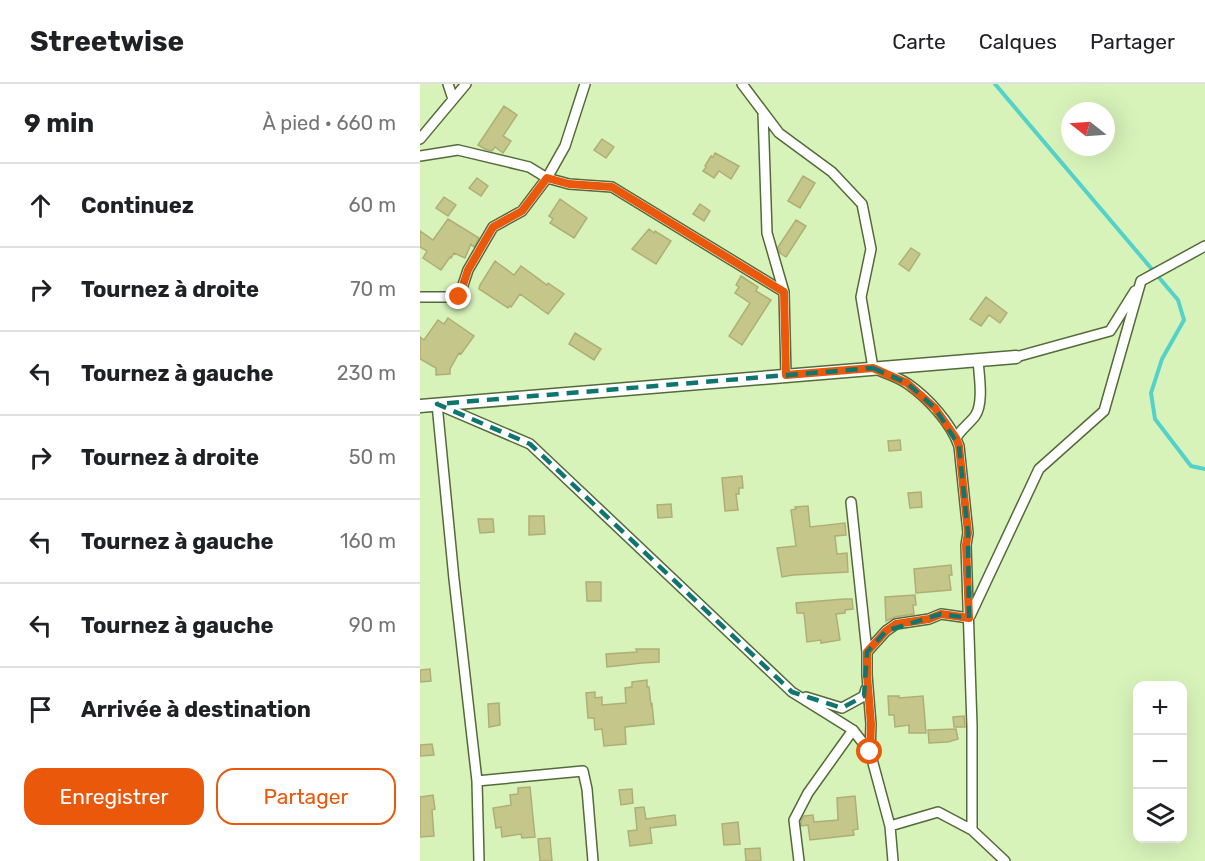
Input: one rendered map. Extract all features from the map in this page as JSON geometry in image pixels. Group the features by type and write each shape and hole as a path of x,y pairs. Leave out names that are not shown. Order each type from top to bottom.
{"street":[{"path":"448,84 453,99"},
{"path":"420,139 466,84"},
{"path":"420,297 459,297 468,270 493,227 522,211 547,178 565,146 585,84"},
{"path":"742,84 779,133 831,172 862,204 872,249 861,297 873,368"},
{"path":"763,112 768,233 784,292 786,375"},
{"path":"420,156 458,150 529,167 547,178 569,184 612,187 784,292"},
{"path":"420,406 1016,357 1110,332 1141,281 1205,246"},
{"path":"969,618 1039,468 1104,411 1141,281"},
{"path":"956,438 977,414 980,394 978,360"},
{"path":"873,368 907,383 935,408 959,446 968,533 966,545 972,726 972,830"},
{"path":"437,404 530,444 792,692 853,729 870,752"},
{"path":"437,404 477,781 479,861"},
{"path":"851,501 867,652 871,724 870,752 890,826 893,861"},
{"path":"867,652 886,631 896,624 929,619 941,614 969,618"},
{"path":"792,692 842,708 864,696 867,683"},
{"path":"799,861 795,820 808,793 853,729"},
{"path":"477,781 584,771 593,861"},
{"path":"890,826 938,812 972,830 1005,861"}],"highlighted area":[{"path":"873,368 907,383 935,408 959,446 968,533 969,618 941,614 886,631 867,652 864,696 842,708 792,692 530,444 437,404 550,395"}],"building":[{"path":"504,106 517,115 503,136 511,141 503,153 495,147 492,151 485,149 478,145"},
{"path":"602,139 614,147 606,158 594,150"},
{"path":"715,153 739,166 731,179 719,171 714,178 703,171"},
{"path":"803,176 815,183 800,208 788,201"},
{"path":"477,178 488,186 481,196 469,188"},
{"path":"444,197 456,205 448,216 436,208"},
{"path":"560,199 587,218 574,238 550,223 553,219 549,216"},
{"path":"700,204 710,211 704,221 693,214"},
{"path":"448,219 479,238 474,247 471,244 465,258 454,253 441,270 423,258 427,251 420,247 420,231 433,240"},
{"path":"796,220 806,226 786,257 780,253 778,247"},
{"path":"649,229 671,241 656,264 632,249"},
{"path":"911,248 920,254 909,271 899,264"},
{"path":"495,261 514,275 521,266 564,294 548,314 520,294 508,308 479,289"},
{"path":"741,276 758,287 756,291 771,300 742,345 729,336 750,303 735,293"},
{"path":"986,297 1007,313 1000,323 989,315 981,326 970,319"},
{"path":"448,318 474,336 461,354 459,353 450,369 450,374 436,375 436,368 420,359 420,337 424,340 438,320 444,324"},
{"path":"575,333 601,349 594,360 569,344"},
{"path":"900,440 901,450 889,451 888,441"},
{"path":"742,476 743,488 739,488 739,494 736,494 738,510 725,511 722,478"},
{"path":"921,492 922,507 910,508 908,493"},
{"path":"671,504 672,517 658,518 657,505"},
{"path":"808,506 810,527 845,523 846,535 835,536 837,554 847,553 848,572 782,577 777,548 796,546 791,510 796,509 795,507"},
{"path":"529,516 544,516 545,534 529,535"},
{"path":"478,519 493,519 494,532 480,533"},
{"path":"951,565 952,575 949,575 951,590 916,593 914,569"},
{"path":"586,582 601,582 601,601 587,601"},
{"path":"915,595 914,614 886,621 885,597"},
{"path":"852,599 853,609 836,614 840,640 821,643 821,640 807,642 804,613 797,613 796,603"},
{"path":"636,649 659,649 659,662 607,667 606,654 637,652"},
{"path":"430,669 431,681 420,682 420,670"},
{"path":"647,680 654,724 625,727 626,744 604,746 602,729 595,730 594,718 588,718 586,693 595,692 595,698 602,697 602,705 626,703 625,688 632,687 632,682"},
{"path":"888,696 899,696 899,698 923,696 926,733 909,733 909,725 895,727 894,715 889,715"},
{"path":"499,703 500,725 489,727 488,704"},
{"path":"964,716 965,727 954,727 953,717"},
{"path":"956,729 958,739 929,743 928,730"},
{"path":"432,744 434,755 420,756 420,745"},
{"path":"530,787 535,837 522,838 521,834 502,837 501,827 496,828 493,808 511,805 510,795 518,794 518,788"},
{"path":"632,789 633,803 621,805 619,790"},
{"path":"433,795 434,836 420,837 420,797"},
{"path":"855,796 858,829 853,830 854,835 810,840 808,825 801,826 804,816 813,815 814,822 838,820 837,798"},
{"path":"644,807 646,819 675,815 676,825 650,828 652,843 630,846 628,831 637,830 635,808"},
{"path":"738,822 740,844 724,845 722,824"},
{"path":"550,838 552,861 540,861 538,839"},
{"path":"760,848 761,861 746,861 745,849"}],"waterway":[{"path":"995,84 1178,300 1184,320 1162,359 1151,393 1155,419 1191,466 1205,469"}],"route":[{"path":"459,297 468,270 493,227 522,211 547,178 569,184 612,187 784,292 786,375 873,368 907,383 935,408 959,446 968,533 966,545 969,618 941,614 929,619 896,624 886,631 867,652 871,724 870,752"}]}
